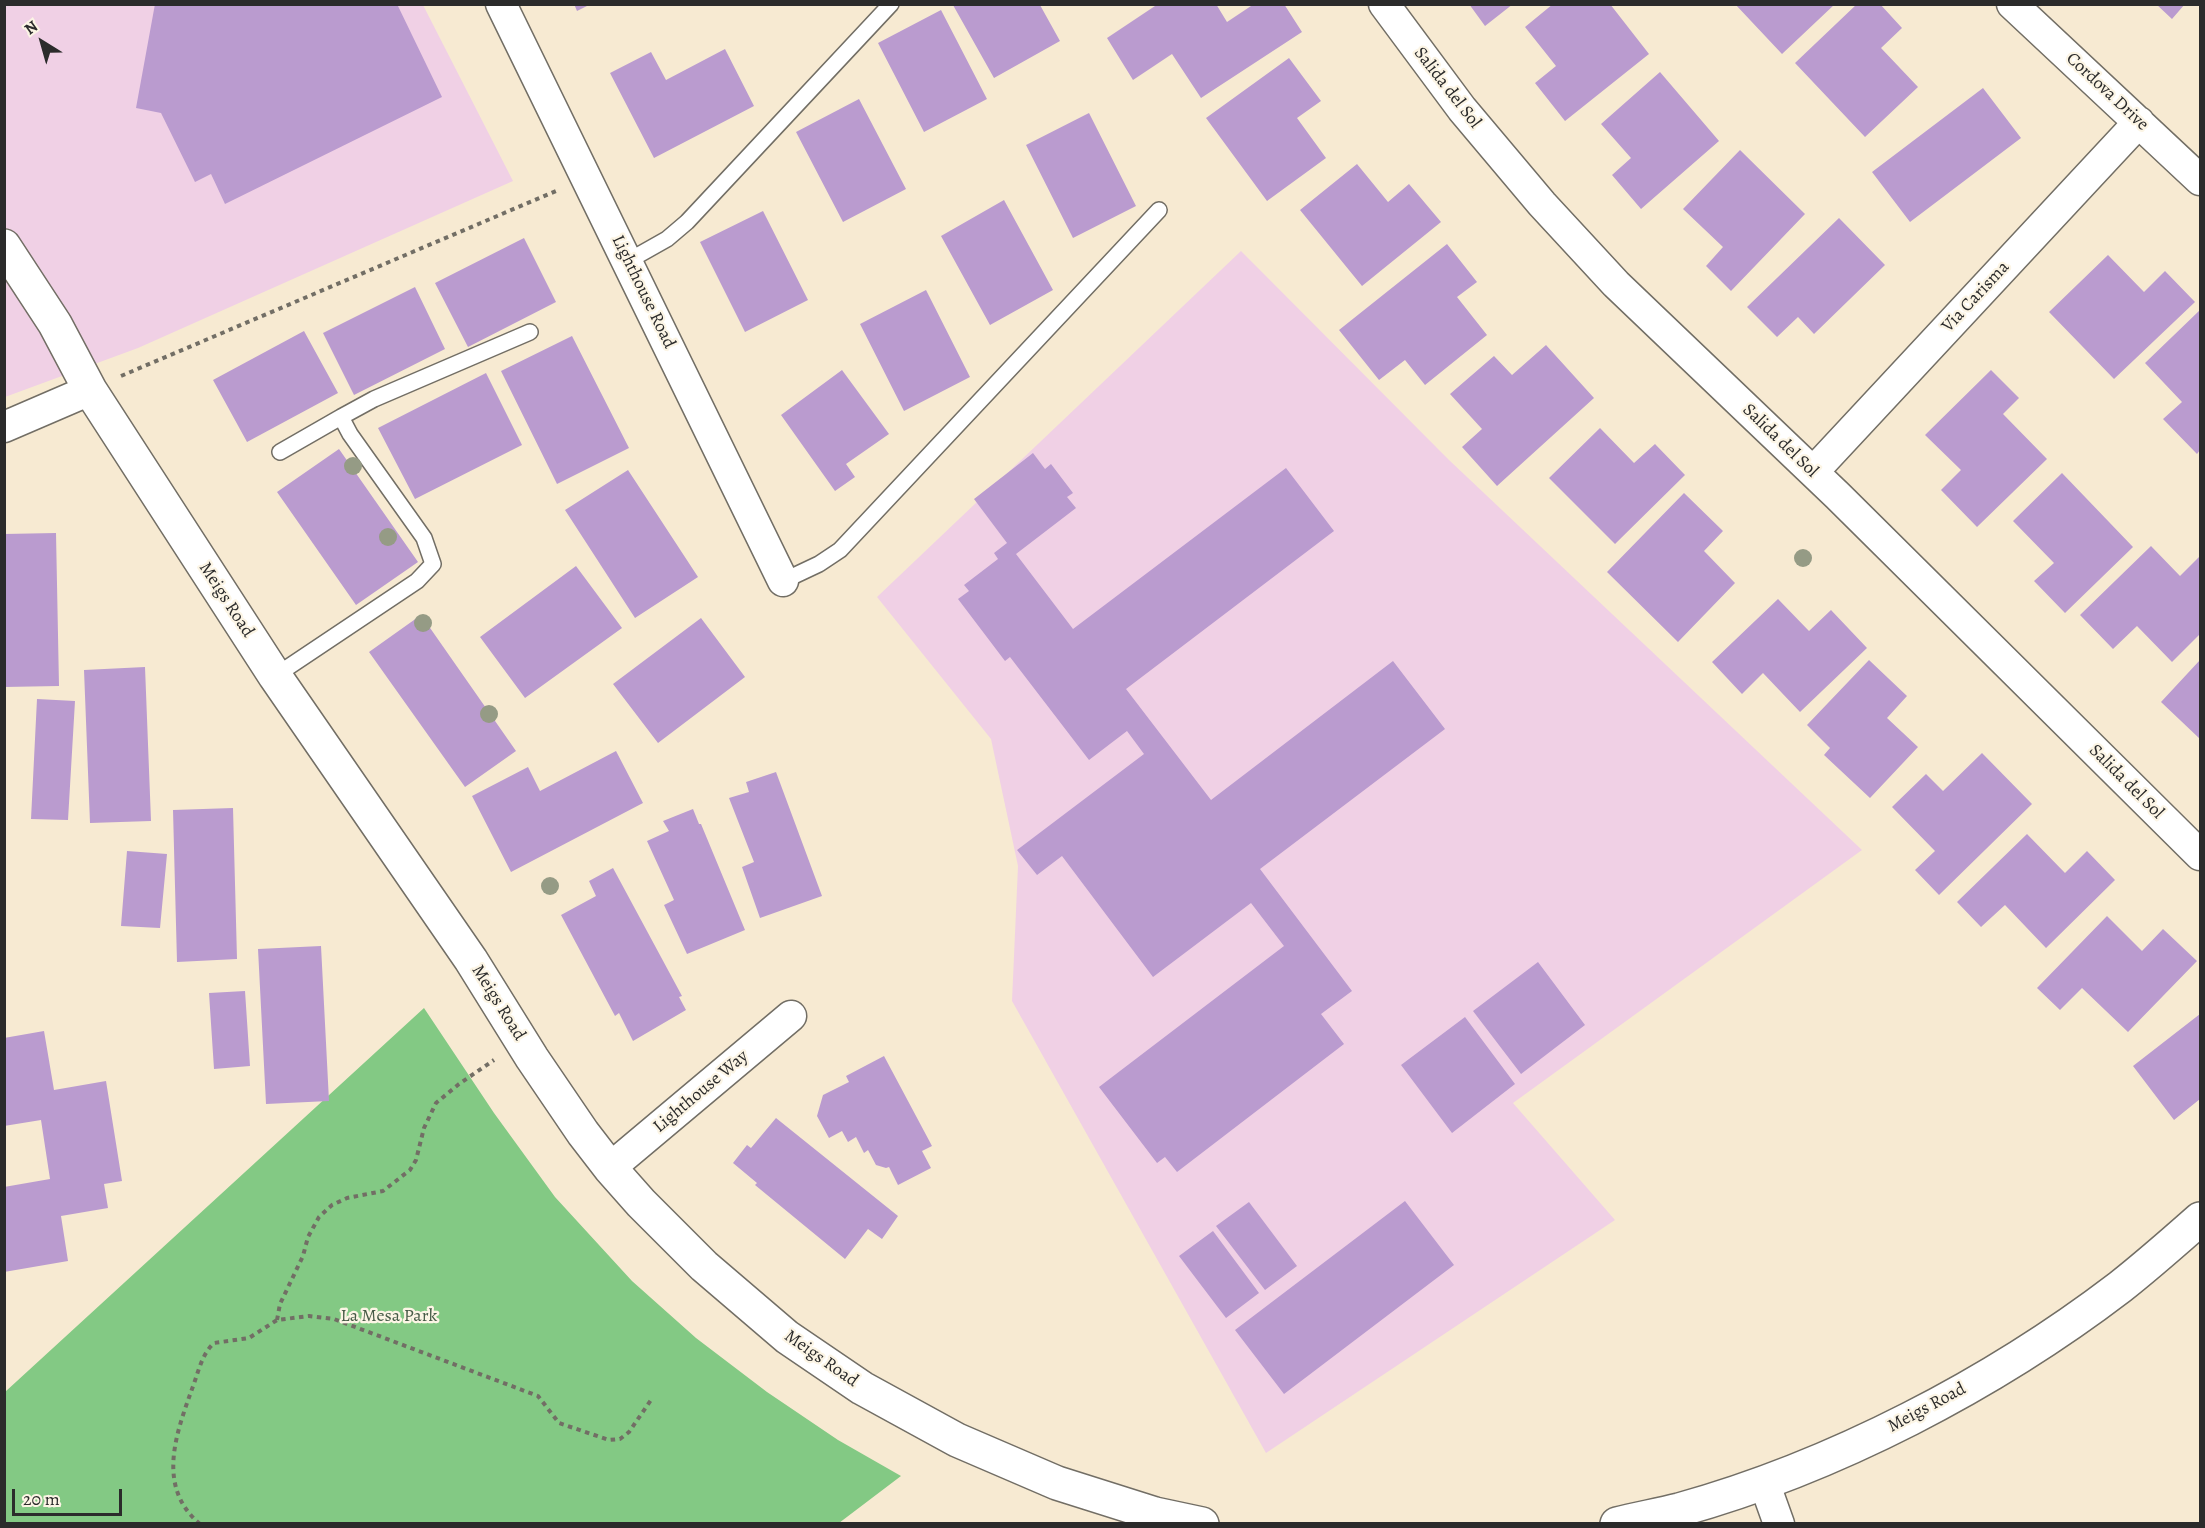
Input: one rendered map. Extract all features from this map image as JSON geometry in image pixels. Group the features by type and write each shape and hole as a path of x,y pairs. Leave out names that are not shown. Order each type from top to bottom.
{"main road":[{"name":"Meigs Road","path":"4,246 55,324 90,390 275,676 471,960 583,1133 610,1168 704,1266 787,1337 862,1388 957,1440 1057,1483 1155,1514 1202,1524"},
{"name":"Meigs Road","path":"1617,1524 1679,1510 1764,1482 1852,1446 1928,1409 2021,1356 2120,1287 2200,1219"}],"street":[{"name":"Lighthouse Road","path":"501,4 783,581"},
{"name":"Salida del Sol","path":"1384,4 1462,109 1542,204 1616,284 1813,472 2200,855"},
{"name":"Cordova Drive","path":"2012,4 2200,180"},
{"name":"Via Carisma","path":"1813,472 2139,122"},
{"path":"4,427 90,390"},
{"name":"Lighthouse Way","path":"610,1168 791,1016"},
{"path":"1764,1482 1779,1524"}],"lane":[{"path":"628,261 667,239 687,222 891,4"},
{"path":"783,581 819,564 840,550 1159,210"},
{"path":"280,452 374,399 530,332"},
{"path":"275,676 417,581 433,564 424,538 340,417"}],"path":[{"path":"90,390 586,178"},
{"path":"277,1320 280,1304 319,1216 332,1205 347,1198 383,1191 404,1176 416,1160 424,1128 436,1103 459,1084 522,1041"},
{"path":"200,1524 189,1515 182,1504 173,1470 177,1431 204,1355 214,1343 249,1338 277,1320 309,1316 334,1318 538,1396 559,1423 609,1440 620,1439 629,1432 651,1400"}],"shaded area":[{"path":"5,5 423,5 513,181 138,348 5,397"},
{"path":"1241,251 1449,460 1862,850 1513,1103 1615,1220 1266,1453 1012,1001 1018,866 991,739 877,597"}],"green space":[{"name":"La Mesa Park","path":"424,1008 494,1113 555,1197 632,1281 696,1338 767,1392 838,1440 901,1476 839,1523 5,1524 5,1392"}],"building":[{"path":"155,4 397,4 442,97 225,204 211,174 195,182 161,113 136,108"},
{"path":"574,4 591,4 577,11"},
{"path":"1158,4 1216,4 1227,22 1254,4 1284,4 1302,32 1201,98 1172,54 1133,80 1107,38"},
{"path":"1469,4 1513,4 1485,26"},
{"path":"1553,4 1610,4 1649,54 1565,121 1535,83 1556,66 1525,27"},
{"path":"1735,4 1835,4 1782,54"},
{"path":"1857,4 1880,4 1902,28 1881,48 1918,87 1865,137 1795,63"},
{"path":"2156,4 2185,4 2172,19"},
{"path":"953,5 1040,5 1060,41 994,78"},
{"path":"941,10 987,99 924,132 878,43"},
{"path":"725,49 754,106 654,158 610,73 651,52 666,80"},
{"path":"1289,58 1321,101 1297,118 1326,158 1267,201 1206,118"},
{"path":"1660,72 1719,141 1641,209 1612,175 1631,158 1601,124"},
{"path":"1983,88 2021,138 1910,222 1872,172"},
{"path":"859,99 906,189 843,222 796,132"},
{"path":"1089,113 1136,206 1073,238 1026,145"},
{"path":"1740,150 1805,214 1731,291 1706,266 1723,247 1683,209"},
{"path":"1357,164 1388,202 1409,184 1441,222 1362,286 1300,210"},
{"path":"1004,200 1053,290 990,325 941,236"},
{"path":"763,211 808,300 745,332 700,242"},
{"path":"1839,218 1885,265 1814,334 1798,317 1777,337 1747,307"},
{"path":"524,238 556,302 468,347 435,283"},
{"path":"1447,244 1477,282 1457,297 1487,335 1425,385 1405,360 1379,380 1339,330"},
{"path":"2108,255 2144,292 2165,271 2195,302 2114,379 2049,312"},
{"path":"415,287 445,349 354,395 323,333"},
{"path":"926,290 970,377 904,411 860,324"},
{"path":"2200,310 2200,450 2197,454 2163,419 2182,402 2145,363"},
{"path":"304,331 338,393 247,442 213,380"},
{"path":"572,336 629,448 557,484 501,371"},
{"path":"1546,345 1594,398 1497,486 1462,447 1482,429 1450,394 1494,356 1512,375"},
{"path":"842,370 889,434 846,464 855,477 835,491 781,415"},
{"path":"1991,370 2019,398 2003,414 2047,459 1977,527 1941,490 1961,470 1925,435"},
{"path":"486,373 522,445 415,499 378,428"},
{"path":"1600,428 1634,463 1655,444 1685,475 1615,544 1549,478"},
{"path":"339,449 418,562 356,605 277,492"},
{"path":"1033,453 1045,469 1051,464 1073,493 1067,497 1076,508 1016,554 1073,629 1286,468 1334,531 1126,689 1211,800 1393,661 1445,729 1260,869 1352,991 1321,1014 1344,1044 1177,1172 1165,1157 1157,1163 1099,1087 1284,946 1251,903 1153,977 1062,856 1037,875 1017,850 1144,754 1127,731 1089,760 1010,657 1005,661 958,599 969,591 964,585 998,559 994,553 1007,543 974,499"},
{"path":"628,470 698,577 635,618 565,510"},
{"path":"2062,473 2133,547 2065,613 2034,581 2054,563 2013,521"},
{"path":"1684,493 1723,531 1704,551 1735,583 1678,642 1607,572"},
{"path":"56,533 59,686 4,687 4,534"},
{"path":"2151,546 2180,576 2200,556 2200,634 2172,662 2137,626 2113,649 2080,615"},
{"path":"576,566 622,628 525,698 480,637"},
{"path":"1778,599 1809,631 1831,610 1867,648 1800,712 1763,673 1742,694 1712,662"},
{"path":"421,615 516,751 465,787 369,652"},
{"path":"701,618 745,677 658,743 613,684"},
{"path":"1869,660 1907,696 1887,718 1918,747 1870,798 1824,755 1830,748 1807,725"},
{"path":"2200,660 2200,739 2161,702"},
{"path":"145,667 151,821 90,823 84,670"},
{"path":"37,699 75,701 68,820 31,819"},
{"path":"616,751 643,803 511,872 472,796 528,767 540,791"},
{"path":"1982,753 2032,804 1939,895 1915,870 1935,851 1892,807 1926,774 1943,791"},
{"path":"776,772 822,896 760,918 742,867 754,862 729,798 749,792 746,782"},
{"path":"233,808 237,959 177,962 173,810"},
{"path":"693,809 745,930 687,954 664,905 674,900 647,841 669,831 663,821"},
{"path":"2027,834 2065,873 2087,851 2115,880 2046,948 2005,905 1981,927 1957,902"},
{"path":"127,851 167,854 160,928 121,926"},
{"path":"613,868 682,996 679,997 686,1010 633,1041 619,1013 615,1016 561,915 596,896 589,881"},
{"path":"2107,916 2142,951 2163,929 2197,961 2128,1032 2082,988 2060,1010 2037,988"},
{"path":"321,946 329,1101 266,1104 258,949"},
{"path":"1538,962 1585,1025 1521,1074 1473,1011"},
{"path":"245,991 250,1066 214,1069 209,993"},
{"path":"2200,1014 2200,1099 2174,1120 2133,1066"},
{"path":"1465,1017 1515,1084 1452,1133 1401,1065"},
{"path":"44,1031 54,1090 106,1081 122,1181 104,1184 108,1208 61,1216 68,1261 4,1272 4,1187 50,1179 41,1120 4,1126 4,1038"},
{"path":"884,1056 932,1146 922,1151 931,1168 898,1185 889,1167 876,1165 868,1150 864,1153 856,1137 848,1142 842,1131 829,1138 817,1116 823,1095 849,1082 846,1076"},
{"path":"776,1118 898,1216 882,1239 868,1229 845,1259 755,1185 757,1183 733,1163 747,1145 751,1148"},
{"path":"1405,1201 1454,1265 1284,1394 1235,1330"},
{"path":"1249,1202 1297,1266 1265,1290 1216,1226"},
{"path":"1213,1231 1259,1293 1226,1318 1179,1256"}]}
